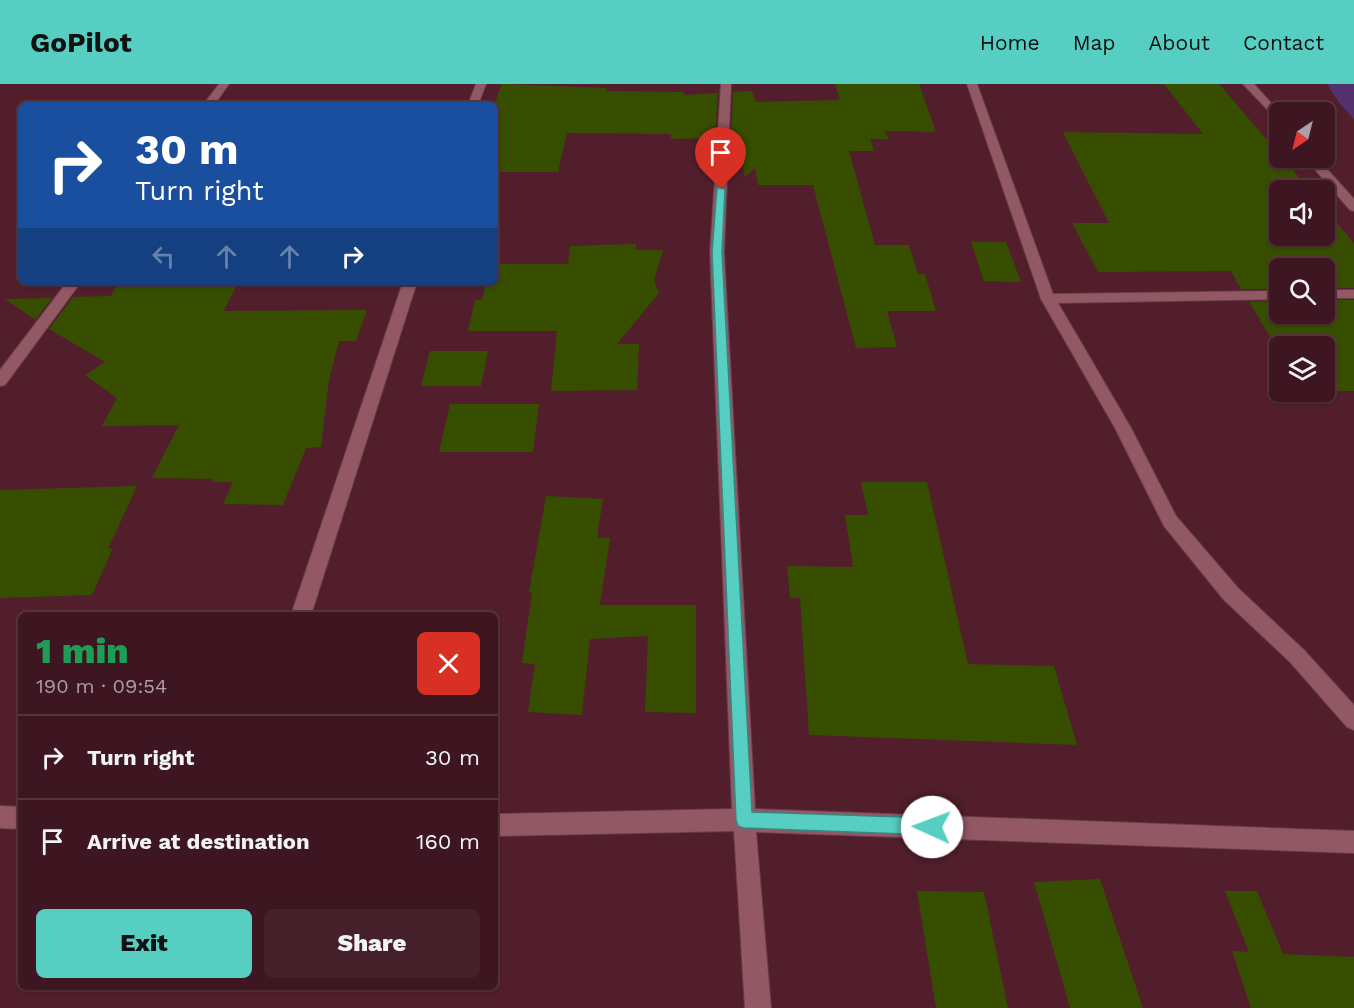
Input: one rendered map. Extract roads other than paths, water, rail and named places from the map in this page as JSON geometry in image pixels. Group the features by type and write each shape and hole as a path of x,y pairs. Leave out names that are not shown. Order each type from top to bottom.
{"street":[{"path":"210,102 224,84"},
{"path":"474,102 481,84"},
{"path":"726,84 717,252 744,820 758,1008"},
{"path":"972,84 1048,299 1123,428 1143,472 1170,521 1231,594 1297,656 1354,720"},
{"path":"1248,84 1269,108"},
{"path":"1320,168 1354,207"},
{"path":"0,381 72,285"},
{"path":"302,612 409,285"},
{"path":"1335,294 1354,294"},
{"path":"1048,299 1269,295"},
{"path":"0,817 18,818"},
{"path":"498,825 744,820 1354,842"}]}
